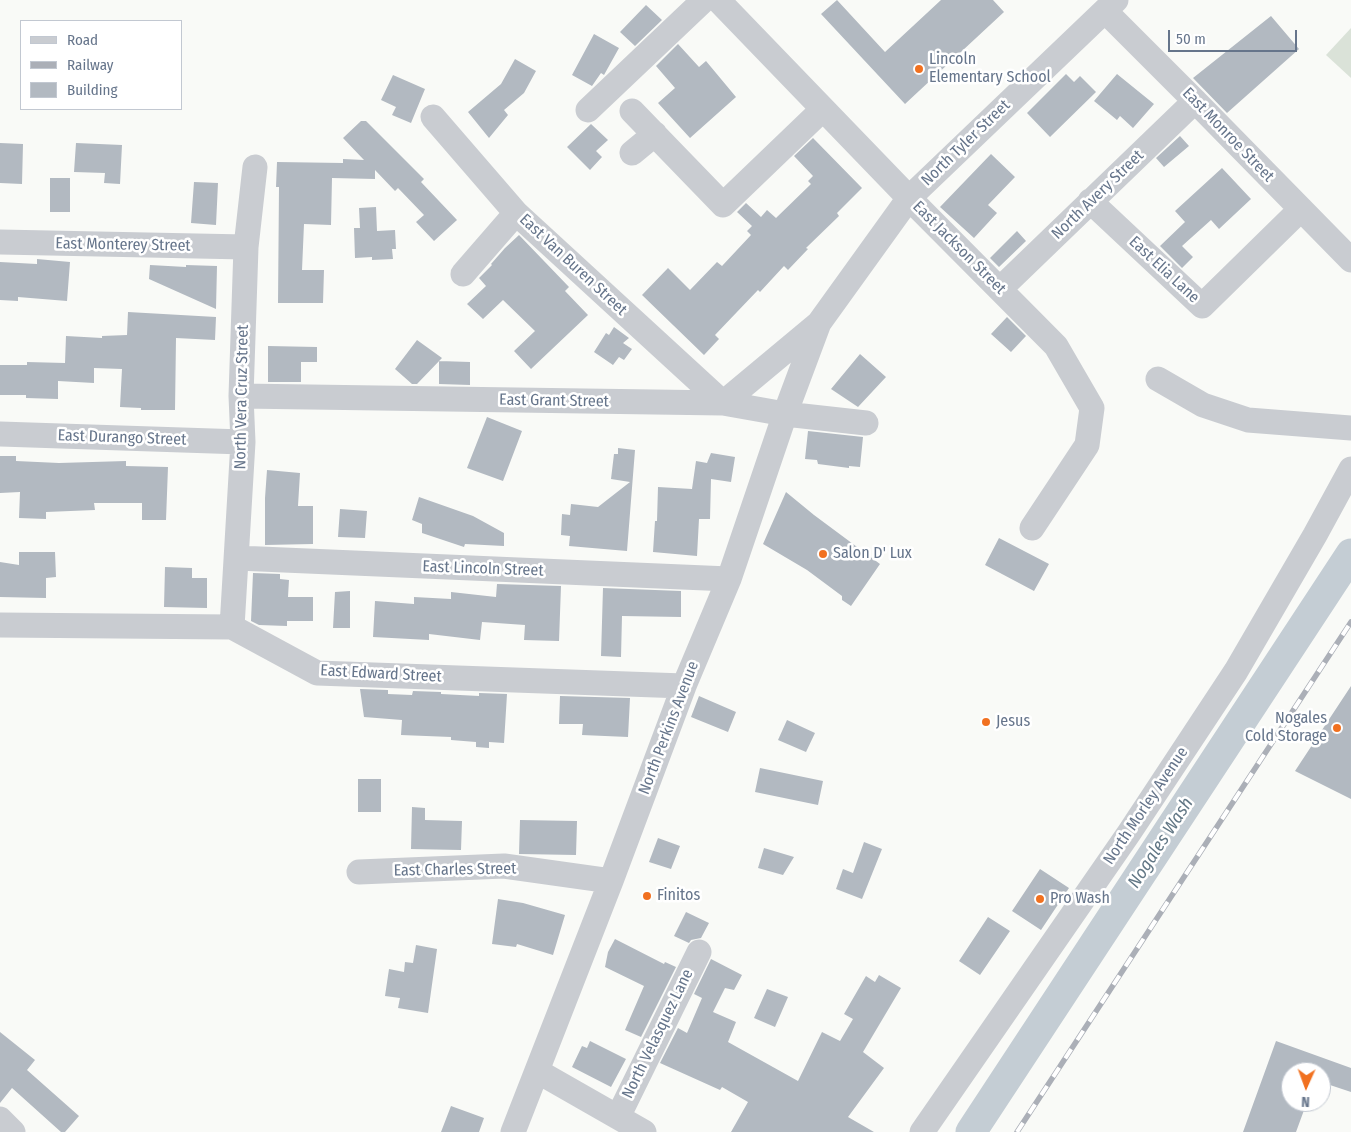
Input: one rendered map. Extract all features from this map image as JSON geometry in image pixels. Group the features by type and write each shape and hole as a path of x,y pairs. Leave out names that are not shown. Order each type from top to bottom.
{"street":[{"path":"588,110 704,0"},
{"name":"East Jackson Street","path":"718,0 909,198 1056,346 1092,408 1087,446 1032,528"},
{"name":"East Monroe Street","path":"1110,6 1195,101 1351,260"},
{"name":"North Tyler Street","path":"723,403 819,323 909,198 1110,6"},
{"name":"North Avery Street","path":"1000,289 1195,101"},
{"path":"632,111 723,205 823,109"},
{"name":"East Van Buren Street","path":"433,117 516,213 723,403"},
{"path":"632,154 655,134"},
{"name":"North Vera Cruz Street","path":"232,628 243,442 241,396 246,248 255,167"},
{"name":"East Elia Lane","path":"1090,201 1202,306 1301,209"},
{"path":"463,274 516,213"},
{"name":"East Monterey Street","path":"0,242 246,248"},
{"name":"North Perkins Avenue","path":"514,1132 612,881 684,686 729,579 785,414 819,323"},
{"path":"1158,379 1203,404 1248,420 1351,428"},
{"name":"East Grant Street","path":"241,396 723,403 785,414 866,423"},
{"name":"East Durango Street","path":"0,434 243,442"},
{"name":"North Morley Avenue","path":"922,1132 1129,833 1236,671 1351,469"},
{"name":"East Lincoln Street","path":"237,558 729,579"},
{"name":"East Edward Street","path":"0,625 232,628 316,673 684,686"},
{"name":"East Charles Street","path":"359,872 504,866 612,881"},
{"name":"North Velasquez Lane","path":"618,1117 698,952"},
{"path":"538,1071 644,1132"},
{"path":"0,1119 13,1132"}],"shaded area":[{"path":"1351,28 1351,78 1326,55"}],"building":[{"path":"837,0 885,52 941,0 993,0 1004,12 905,104 821,14"},
{"path":"646,5 662,20 635,46 620,32"},
{"path":"1271,16 1299,49 1227,113 1193,78"},
{"path":"594,34 619,48 604,75 601,73 592,86 572,75"},
{"path":"678,44 699,67 706,61 736,97 690,138 658,103 675,88 656,66"},
{"path":"515,59 536,71 524,93 504,110 508,115 489,138 468,112 501,84"},
{"path":"1066,74 1074,82 1080,76 1096,92 1050,137 1027,113"},
{"path":"1117,74 1154,104 1133,128 1120,116 1117,120 1094,101"},
{"path":"393,75 425,89 411,123 392,115 396,107 381,100"},
{"path":"361,121 366,121 424,179 421,182 457,220 434,241 416,222 424,215 398,188 395,191 375,170 375,179 332,178 331,225 304,224 302,270 324,270 323,303 278,303 279,187 276,187 277,162 343,163 343,159 364,160 343,138"},
{"path":"591,124 608,140 596,151 602,157 590,170 567,147"},
{"path":"1180,136 1189,146 1164,167 1156,158"},
{"path":"813,138 862,188 837,213 839,216 806,248 808,249 788,270 784,266 715,335 719,339 704,355 642,295 668,268 690,290 717,262 722,266 751,235 747,231 752,226 737,212 746,203 761,217 767,210 776,218 811,184 808,181 813,176 794,156"},
{"path":"0,143 23,144 22,184 0,183"},
{"path":"76,143 122,145 120,184 104,183 105,173 74,172"},
{"path":"991,154 1015,177 988,205 997,213 974,238 940,207"},
{"path":"1222,168 1251,199 1219,229 1211,220 1182,246 1193,257 1182,268 1160,246 1185,222 1175,211"},
{"path":"50,178 70,178 70,212 50,212"},
{"path":"194,182 218,183 216,225 191,223"},
{"path":"376,207 377,231 395,230 396,249 392,249 393,259 372,260 372,257 355,258 354,228 360,228 359,208"},
{"path":"1017,231 1026,241 999,267 990,258"},
{"path":"519,235 569,287 565,291 588,315 531,369 514,351 535,331 503,300 483,319 467,304 486,286 479,278"},
{"path":"37,259 70,262 67,301 18,297 18,301 0,300 0,262 37,264"},
{"path":"150,265 217,266 216,309 149,279"},
{"path":"128,312 216,317 215,340 176,338 175,410 141,410 141,408 120,407 122,369 94,368 94,383 58,381 58,399 26,398 26,395 0,395 0,365 27,365 27,362 65,363 66,336 102,338 102,336 127,335"},
{"path":"1007,317 1026,336 1011,352 991,334"},
{"path":"614,327 629,338 623,343 632,349 624,360 619,357 613,365 594,352 606,333 609,335"},
{"path":"417,340 442,358 417,384 412,384 395,369"},
{"path":"268,346 317,347 317,362 301,362 301,382 268,382"},
{"path":"860,354 886,377 858,407 831,389"},
{"path":"439,361 470,362 470,385 439,384"},
{"path":"487,417 522,431 503,481 467,468"},
{"path":"808,431 863,437 860,467 849,466 849,468 818,464 817,460 805,459"},
{"path":"618,448 635,450 627,551 569,546 570,536 561,535 562,514 570,515 571,504 598,507 630,482 611,479 614,454 618,454"},
{"path":"711,453 735,457 731,482 711,479 710,519 699,519 697,556 653,552 655,521 657,521 658,487 692,489 696,461 707,463"},
{"path":"0,456 16,456 16,461 59,463 126,461 126,466 168,467 166,520 142,520 142,503 94,503 95,510 46,512 46,519 19,518 20,492 0,493"},
{"path":"267,470 300,473 298,506 313,506 313,544 265,545"},
{"name":"Salon D' Lux","path":"786,492 880,564 851,606 842,600 842,596 807,570 763,544"},
{"path":"419,497 473,516 504,533 504,546 465,544 464,547 422,533 422,524 412,520"},
{"path":"340,509 367,511 365,538 338,537"},
{"path":"999,538 1049,564 1034,591 985,565"},
{"path":"19,552 55,552 56,577 46,578 46,598 0,597 0,562 19,565"},
{"path":"165,567 192,568 192,578 207,578 207,608 164,607"},
{"path":"253,573 280,574 280,579 289,580 288,597 313,597 313,621 287,621 287,626 259,625 251,621"},
{"path":"497,584 561,586 559,641 524,640 525,625 482,622 480,640 429,634 429,640 373,637 375,601 414,604 414,597 451,599 451,592 496,597"},
{"path":"603,588 681,591 681,617 622,616 621,657 601,656"},
{"path":"350,591 350,628 333,628 335,592"},
{"name":"Nogales Cold Storage","path":"1351,686 1351,799 1295,771"},
{"path":"360,689 388,690 388,694 412,695 413,691 479,696 479,693 507,694 504,743 489,742 489,748 476,747 476,742 451,740 451,737 401,735 402,720 364,717"},
{"path":"560,696 630,698 628,737 582,735 583,724 559,724"},
{"path":"699,696 736,712 728,732 691,717"},
{"path":"787,720 815,733 806,752 778,740"},
{"path":"760,768 823,781 818,805 755,792"},
{"path":"358,779 381,779 381,812 358,812"},
{"path":"412,807 425,808 425,820 462,821 461,850 411,849"},
{"path":"520,820 577,821 576,855 519,854"},
{"path":"658,838 680,846 671,869 649,862"},
{"path":"864,842 882,849 862,899 836,889 843,869 853,873"},
{"path":"764,848 794,857 783,875 758,868"},
{"name":"Pro Wash","path":"1040,869 1069,888 1041,930 1012,911"},
{"path":"498,899 523,903 565,915 553,955 517,944 516,947 492,944"},
{"path":"686,912 709,923 701,938 691,940 689,943 674,936"},
{"path":"988,917 1010,931 980,975 959,961"},
{"path":"615,939 664,964 665,962 676,967 641,1037 625,1030 644,986 605,967 608,952"},
{"path":"416,945 437,949 428,1013 398,1008 400,998 385,996 389,969 404,972 405,962 413,963"},
{"path":"711,959 742,975 734,990 725,988 713,1012 736,1022 728,1042 798,1081 822,1032 840,1041 853,1019 844,1014 866,976 875,982 879,975 901,988 863,1052 884,1068 848,1117 874,1132 731,1132 748,1102 722,1087 720,1090 660,1063 678,1028 687,1033 702,998 694,994"},
{"path":"767,989 788,997 775,1027 754,1018"},
{"path":"0,1032 35,1060 27,1070 79,1116 65,1132 61,1132 12,1088 0,1103"},
{"path":"590,1041 626,1059 611,1087 572,1067 582,1046 587,1048"},
{"path":"1276,1041 1351,1068 1351,1092 1331,1085 1331,1062 1281,1062 1281,1112 1303,1112 1296,1132 1243,1132"},
{"path":"451,1106 484,1118 479,1132 441,1132"}],"waterway":[{"name":"Nogales Wash","path":"971,1132 1351,554"}],"railway":[{"path":"1017,1132 1351,622"}],"place":[{"name":"Lincoln Elementary School","path":"919,69"},
{"name":"Salon D' Lux","path":"823,554"},
{"name":"Jesus","path":"986,722"},
{"name":"Nogales Cold Storage","path":"1337,728"},
{"name":"Finitos","path":"647,896"},
{"name":"Pro Wash","path":"1040,899"}]}
